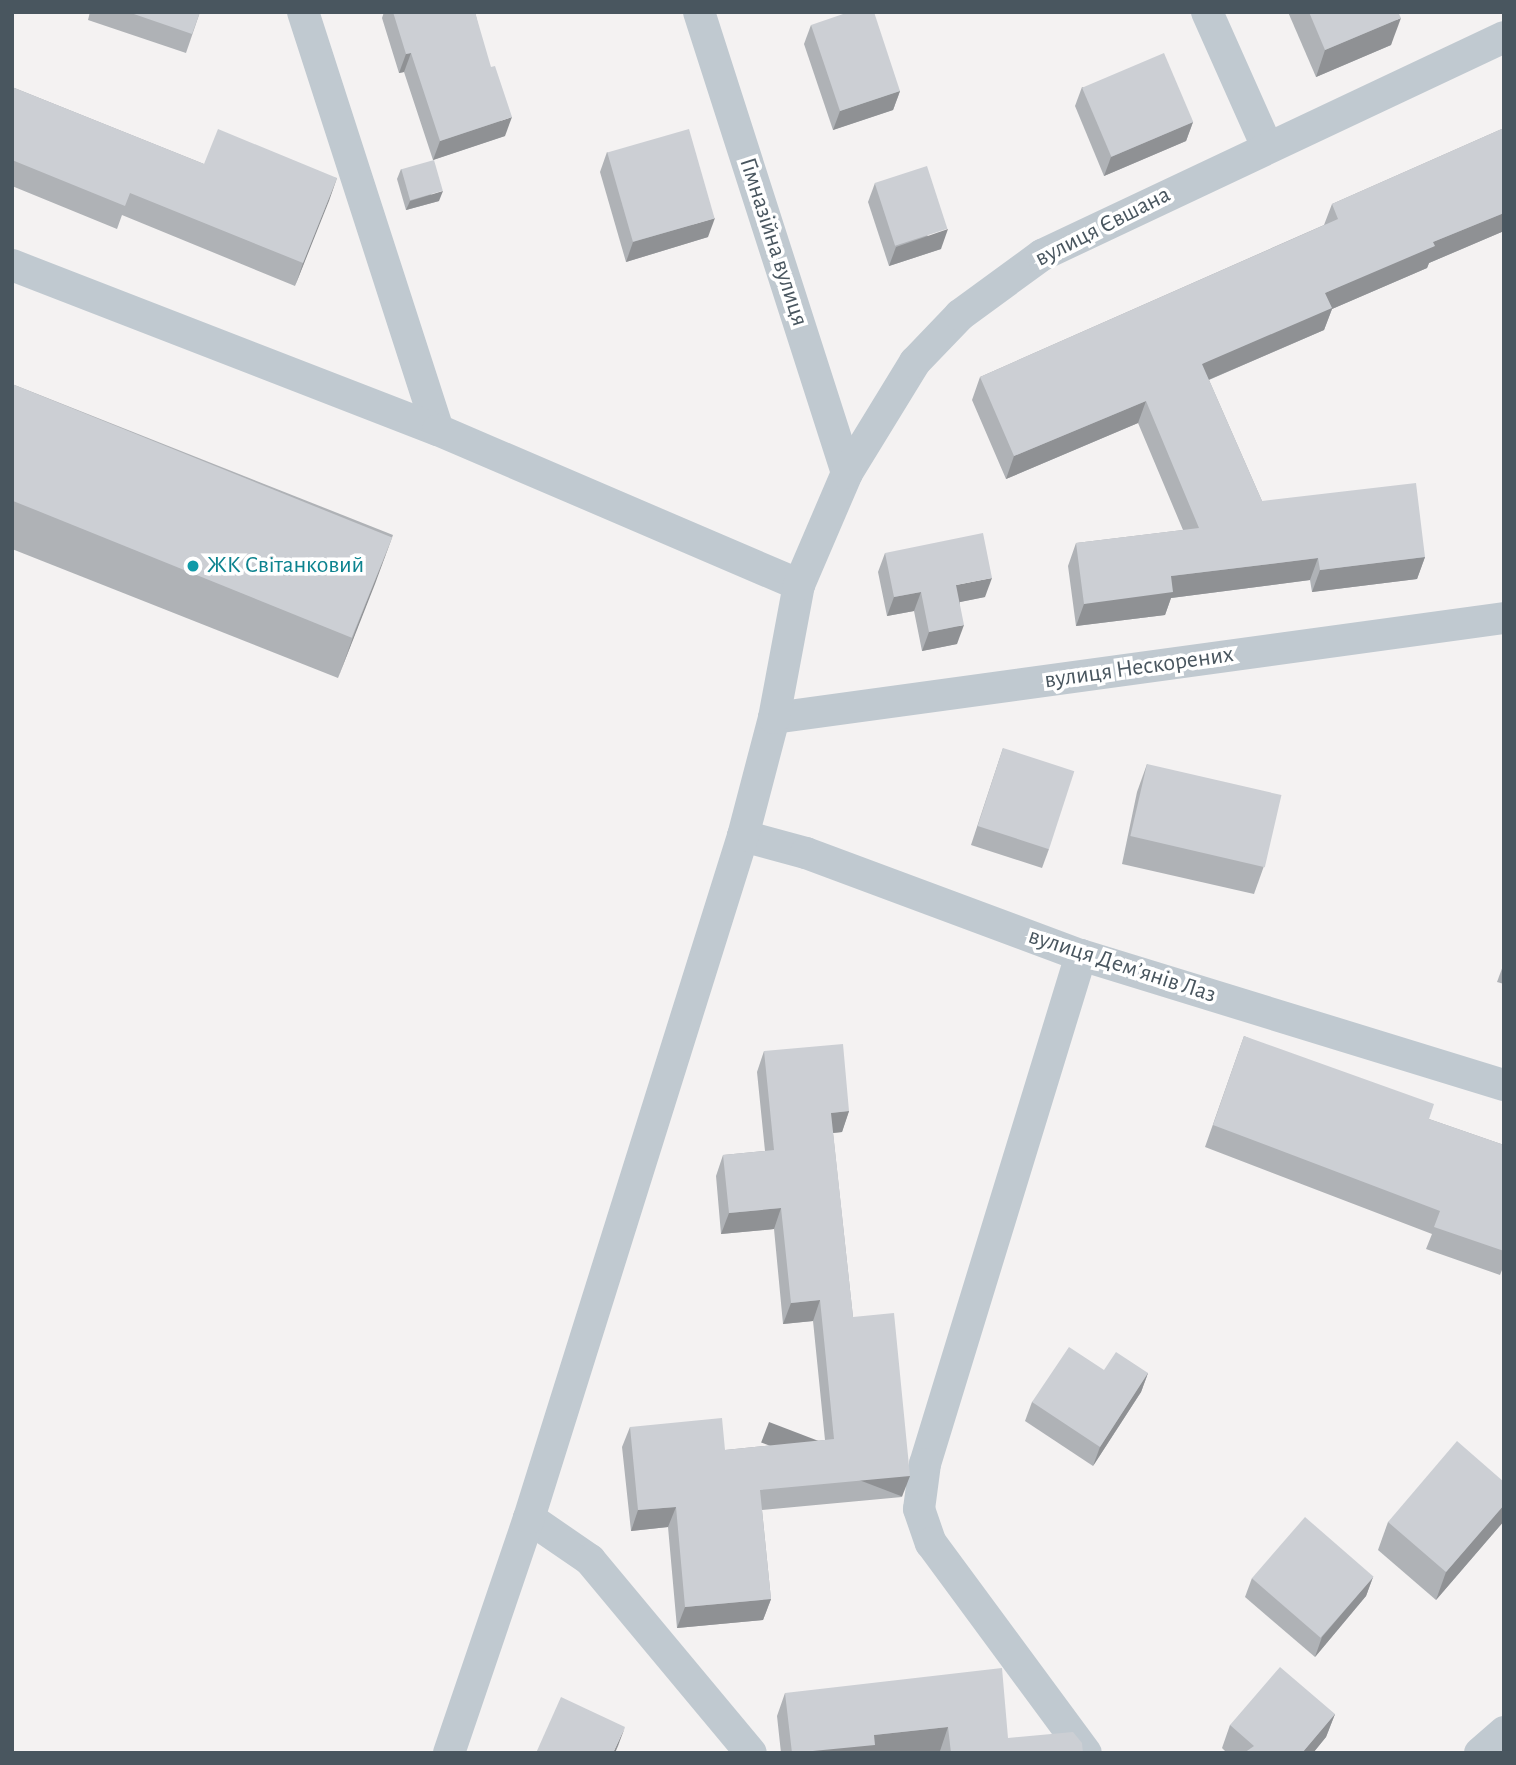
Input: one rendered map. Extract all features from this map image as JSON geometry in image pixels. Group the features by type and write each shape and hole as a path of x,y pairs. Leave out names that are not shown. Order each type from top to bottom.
{"street":[{"path":"303,12 438,430"},
{"name":"Гімназійна вулиця","path":"699,12 847,473"},
{"path":"1207,12 1268,147"},
{"name":"вулиця Євшана","path":"449,1753 529,1518 743,836 774,718 799,585 847,473 915,362 960,315 1042,255 1504,37"},
{"path":"12,265 438,430 799,585"},
{"name":"вулиця Нескорених","path":"774,718 1504,618"},
{"name":"вулиця Демʼянів Лаз","path":"743,836 806,853 1081,956 1504,1085"},
{"path":"1081,956 925,1464 919,1509 931,1543 1086,1753"},
{"path":"529,1518 590,1560 751,1753"},
{"path":"1480,1753 1504,1732"}],"building":[{"path":"128,12 200,12 192,34"},
{"path":"393,12 475,12 491,67 495,66 512,117 440,141 411,53 406,54"},
{"path":"849,12 874,12 900,91 840,111 811,25"},
{"path":"1309,12 1398,12 1401,18 1325,50"},
{"path":"1164,53 1193,122 1111,157 1082,88"},
{"path":"12,87 204,164 218,129 337,178 303,263 130,193 125,206 12,160"},
{"path":"1504,128 1504,213 1433,242 1435,246 1325,293 1332,308 1202,364 1262,501 1416,483 1425,557 1320,570 1318,558 1171,576 1173,592 1084,604 1076,543 1199,528 1146,401 1014,456 980,377 1338,219 1332,204"},
{"path":"689,129 715,218 633,242 607,152"},
{"path":"434,160 443,191 410,200 401,169"},
{"path":"927,166 947,229 895,246 875,183"},
{"path":"12,384 392,538 352,638 12,500"},
{"path":"983,533 992,578 956,585 964,625 929,632 921,592 894,597 885,553"},
{"path":"1003,748 1074,771 1049,849 978,826"},
{"path":"1147,764 1281,795 1265,867 1130,836"},
{"path":"1244,1036 1434,1104 1429,1119 1504,1145 1504,1251 1434,1227 1440,1211 1213,1125"},
{"path":"843,1044 849,1111 831,1113 853,1317 894,1313 910,1476 760,1490 771,1599 685,1607 676,1507 638,1510 630,1427 722,1418 725,1450 834,1439 820,1300 791,1303 781,1208 729,1213 723,1155 774,1150 764,1051"},
{"path":"1069,1347 1104,1370 1116,1352 1148,1373 1100,1447 1032,1402"},
{"path":"1457,1441 1504,1482 1504,1505 1446,1572 1388,1522"},
{"path":"1305,1517 1374,1577 1321,1638 1252,1578"},
{"path":"1280,1667 1335,1714 1302,1753 1244,1753 1254,1746 1230,1725"},
{"path":"1002,1668 1008,1738 1073,1732 1082,1743 1083,1753 951,1753 948,1727 874,1735 875,1745 792,1753 785,1693"},
{"path":"561,1697 625,1727 613,1753 536,1753"}],"place":[{"name":"ЖК Світанковий","path":"193,566"}]}
